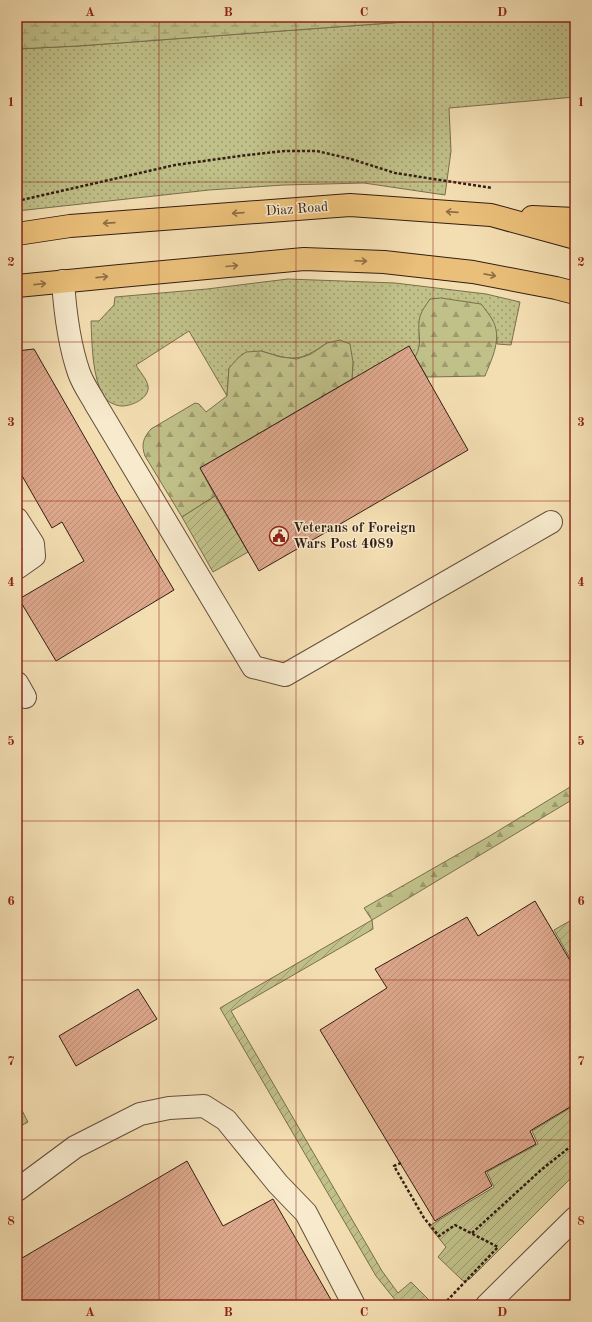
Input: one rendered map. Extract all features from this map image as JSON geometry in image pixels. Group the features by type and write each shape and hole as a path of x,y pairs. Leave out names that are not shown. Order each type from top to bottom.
{"main road":[{"name":"Diaz Road","path":"17,234 70,226 350,205 491,215 575,238"},
{"path":"491,215 575,219"},
{"path":"17,286 304,259 384,262 473,272 575,293"}],"street":[{"path":"63,281 64,304 79,374 98,410 253,667 285,675 551,522"},
{"path":"17,519 32,544 34,556 17,568"},
{"path":"17,1190 75,1147 140,1114 169,1108 204,1106 226,1120 278,1184 306,1213 354,1305"},
{"path":"487,1305 575,1218"}],"path":[{"path":"17,201 175,165 247,155 317,151 351,159 395,174 491,188 498,191"},
{"path":"472,1233 541,1170 575,1143"},
{"path":"401,1163 394,1166 424,1218 439,1236 455,1225 498,1247 443,1305"}],"green space":[{"path":"17,17 472,17 78,46 17,49"},
{"path":"472,17 575,17 575,97 449,108 451,151 445,195 364,183 284,185 209,190 17,211 17,49 78,46"},
{"path":"288,279 395,283 486,294 520,302 511,345 497,344 493,322 481,304 419,332 420,350 415,357 352,379 353,362 327,343 310,354 296,358 281,357 261,351 229,368 227,396 189,331 136,365 148,386 148,390 143,398 131,405 120,406 109,402 105,398 100,389 95,370 92,349 91,321 99,321 114,305 115,297 207,289"},
{"path":"441,298 481,304 492,319 497,333 495,348 485,376 427,377 415,357 419,347 420,316 430,299"},
{"path":"340,340 350,344 353,362 352,379 200,468 215,496 182,517 145,456 143,448 144,442 146,435 151,429 195,403 199,404 206,412 227,396 229,368 246,352 261,351 281,357 297,359 311,354 327,343"},
{"path":"215,496 248,552 213,572 182,517"},
{"path":"575,784 575,798 372,920 364,908 488,837"},
{"path":"575,918 575,967 554,930"},
{"path":"372,920 373,929 231,1011 382,1271 398,1293 411,1282 434,1305 400,1305 376,1276 220,1008"},
{"path":"17,1101 28,1122 17,1128"},
{"path":"575,1105 575,1174 470,1279 465,1281 462,1280 438,1257 446,1247 429,1226 494,1187 487,1172 538,1144 532,1131"}],"building":[{"path":"409,346 468,450 259,571 200,468"},
{"path":"34,349 174,590 56,661 19,599 84,561 62,522 52,528 17,467 17,351"},
{"path":"535,901 575,969 575,1104 530,1131 536,1144 485,1172 492,1186 435,1221 320,1030 387,988 375,969 467,917 478,936"},
{"path":"138,989 157,1019 76,1066 59,1036"},
{"path":"187,1161 223,1226 273,1199 334,1305 17,1305 17,1261"}],"place":[{"name":"Veterans of Foreign Wars Post 4089","path":"279,536"}]}
